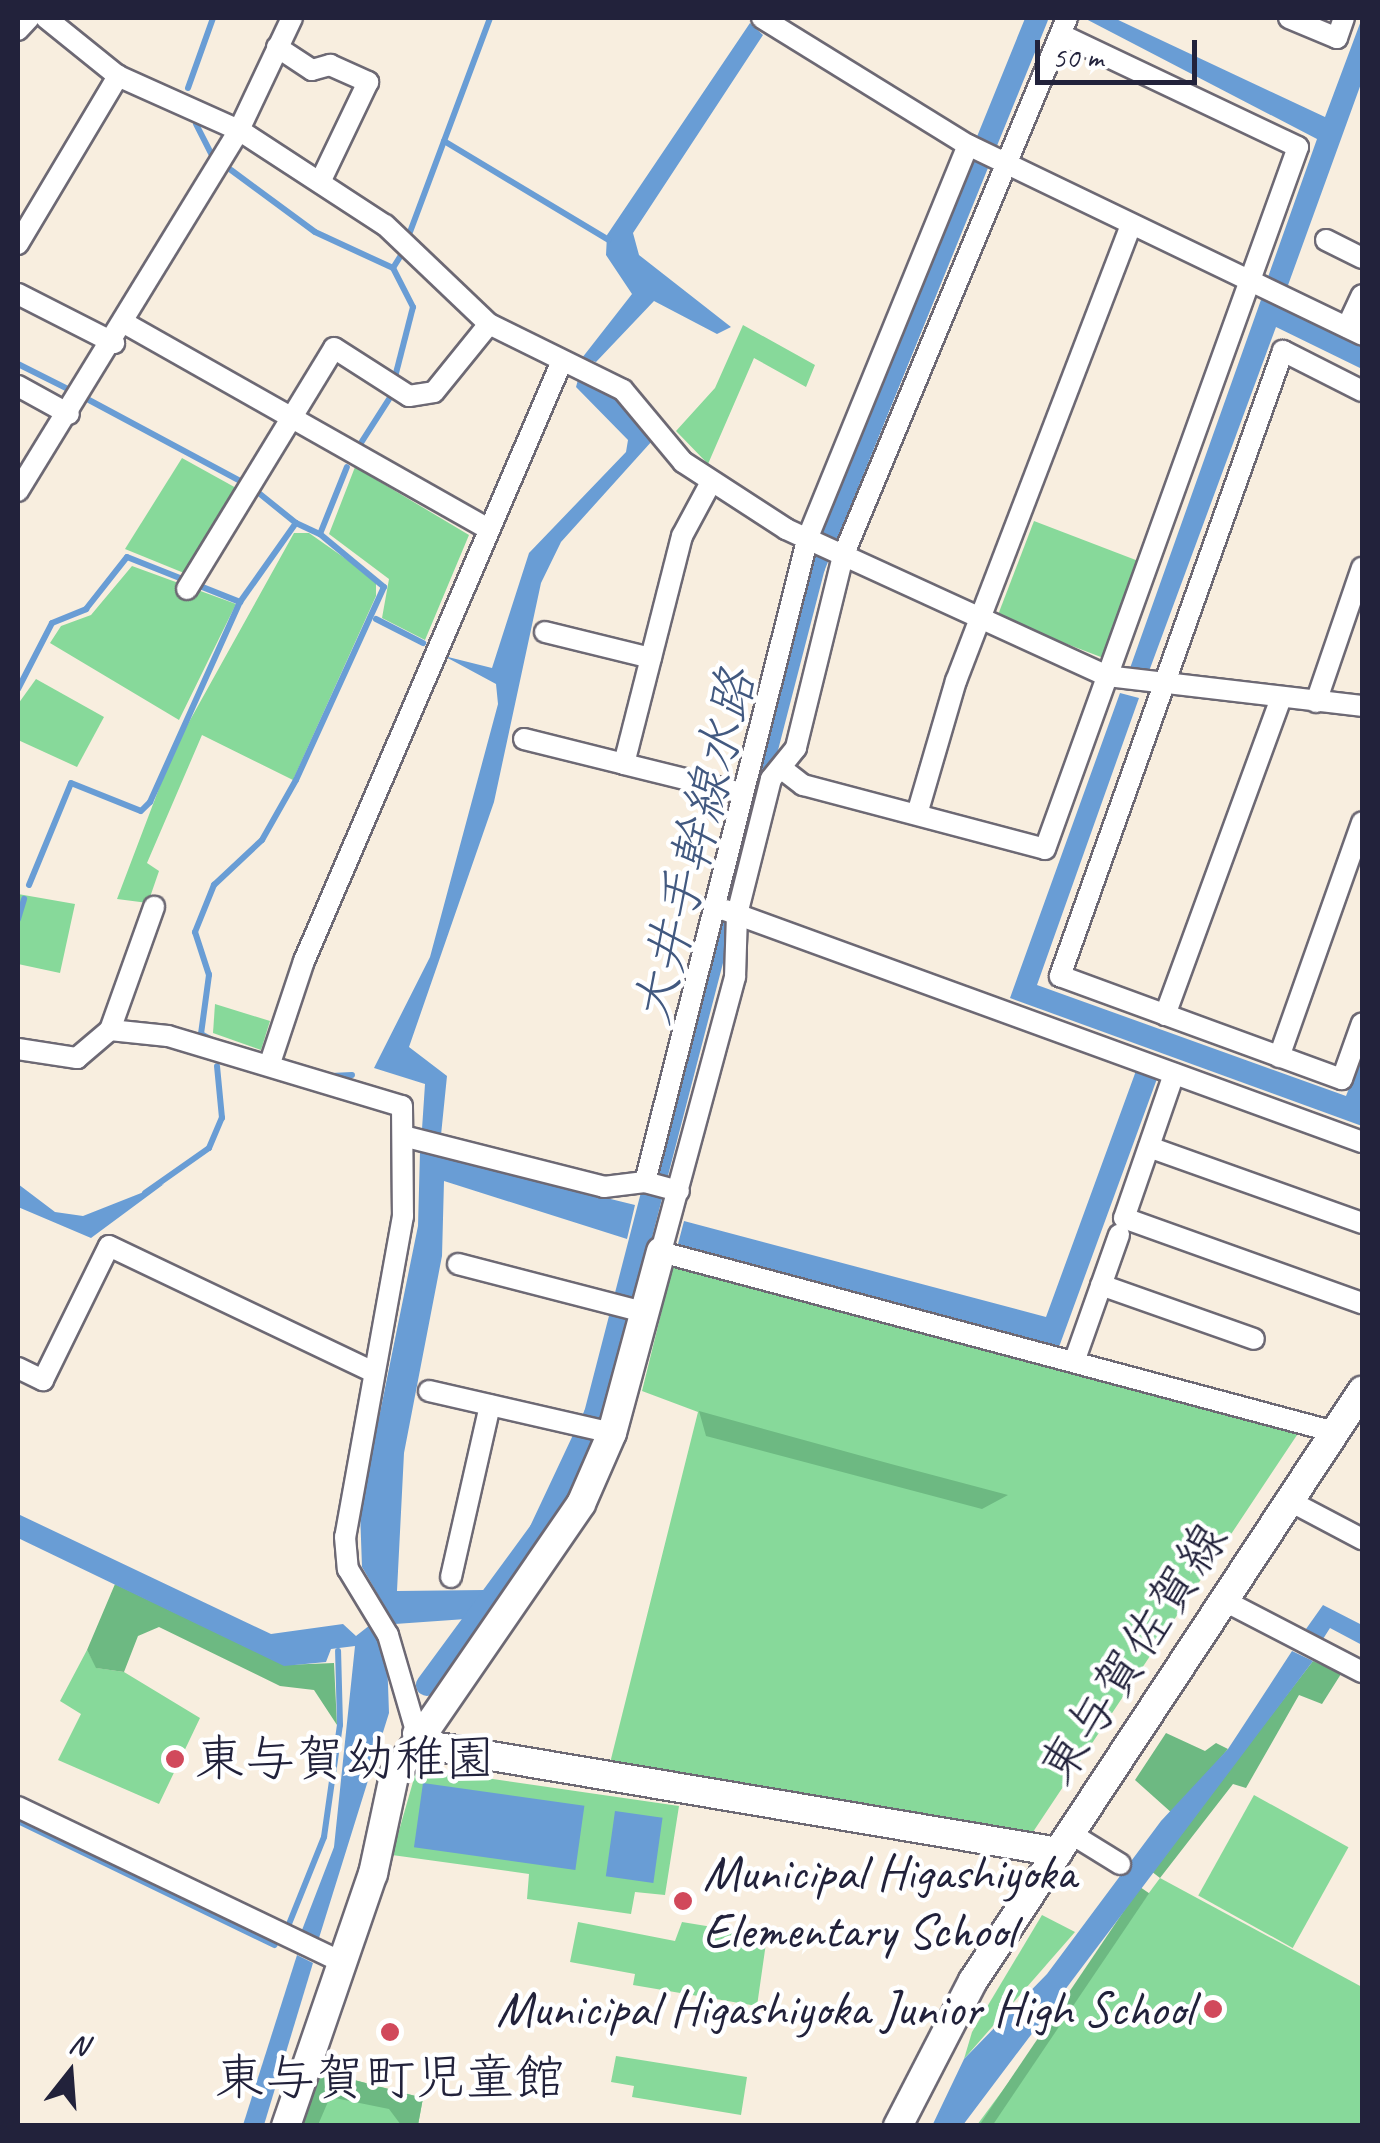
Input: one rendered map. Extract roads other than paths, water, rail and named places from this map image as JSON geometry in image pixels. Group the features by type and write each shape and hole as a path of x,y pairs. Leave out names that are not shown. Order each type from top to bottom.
{"street":[{"path":"18,30 28,18"},
{"path":"46,18 118,76 239,130 385,225 490,324 623,390 710,484 808,538 980,623 1107,676 1161,688 1362,706"},
{"path":"18,491 126,324 239,130 292,18"},
{"path":"1290,18 1336,38 1344,18"},
{"path":"772,20 968,144 1355,331 1362,295"},
{"path":"663,1187 734,976 737,914 781,768 796,748 837,553 999,158 1064,26 1298,147 1045,849 803,786 781,768"},
{"path":"278,47 312,70 330,65 368,82 320,182"},
{"path":"18,244 118,76"},
{"path":"286,2126 338,1960 372,1874 394,1776 418,1734 551,1556 598,1430 630,1308 662,1252 663,1187 713,906 808,538 968,144"},
{"path":"917,814 980,623 1132,224"},
{"path":"1326,240 1362,258"},
{"path":"18,294 114,343"},
{"path":"126,324 486,528"},
{"path":"190,584 334,348 408,396 434,392 490,324"},
{"path":"1362,391 1283,351 1060,976 1342,1080 1362,1023"},
{"path":"271,1060 486,528 562,361"},
{"path":"18,386 70,414"},
{"path":"624,764 682,536 710,484"},
{"path":"1316,702 1362,568"},
{"path":"545,632 651,658"},
{"path":"1165,1015 1280,700"},
{"path":"524,740 740,793"},
{"path":"1279,1057 1362,822"},
{"path":"18,1048 77,1058 110,1030 154,906"},
{"path":"713,906 1362,1142"},
{"path":"110,1030 271,1060 289,1078 391,1098 402,1106 407,1137 403,1216 372,1370 345,1537 348,1569 388,1635 418,1734 438,1747 1064,1843 1120,1864"},
{"path":"1174,1074 1124,1218 1362,1303"},
{"path":"407,1137 604,1187 663,1187"},
{"path":"1149,1147 1362,1223"},
{"path":"1074,1362 1119,1235"},
{"path":"18,1368 42,1380 109,1246 372,1370"},
{"path":"662,1252 1331,1430"},
{"path":"458,1264 630,1308"},
{"path":"1101,1286 1254,1339"},
{"path":"429,1391 598,1430"},
{"name":"東与賀佐賀線","path":"898,2126 973,1982 1331,1430 1362,1391"},
{"path":"450,1577 490,1405"},
{"path":"1286,1499 1362,1539"},
{"path":"1221,1599 1362,1672"},
{"path":"18,1808 338,1960"}],"water":[{"path":"1084,18 1114,18 1325,117 1362,18 1362,81 1287,288 1268,277 1317,139"},
{"path":"750,23 763,35 633,233 639,255 731,327 717,334 654,301 596,362 582,358 632,294 606,255 607,235"},
{"path":"1262,297 1362,346 1362,369 1276,327 1148,674 1129,671"},
{"path":"579,376 620,402 652,441 561,542 541,583 494,802 409,1047 447,1076 441,1135 422,1129 425,1084 374,1068 430,957 498,704 496,684 444,656 492,668 529,553 626,452 628,440 576,387"},
{"path":"1120,693 1139,698 1037,985 1346,1096 1362,1055 1362,1126 1010,998"},
{"path":"1137,1068 1158,1076 1059,1347 678,1244 684,1221 1046,1317"},
{"path":"420,1152 635,1205 627,1239 444,1181 442,1256 404,1453 397,1591 485,1590 466,1619 395,1624 362,1567 360,1511 418,1226"},
{"path":"18,1184 55,1212 83,1216 164,1184 91,1238 18,1207"},
{"path":"18,1514 271,1634 343,1624 356,1636 370,1625 387,1657 389,1713 319,1938 302,1930 334,1847 355,1646 331,1649 326,1662 284,1666 18,1538"},
{"path":"1323,1605 1362,1625 1362,1645 1330,1628 1323,1639 1306,1629"},
{"path":"1292,1651 1313,1661 963,2125 932,2126 964,2059 1047,1974 1161,1821 1228,1749"},
{"path":"423,1783 584,1806 575,1870 414,1847"},
{"path":"615,1811 663,1818 653,1883 606,1876"},
{"path":"297,1955 313,1963 264,2125 243,2125"}],"waterway":[{"path":"188,88 213,18"},
{"path":"410,232 490,18"},
{"name":"大井手幹線水路","path":"427,1685 540,1531 595,1414 814,567 1037,18"},
{"path":"196,124 212,155"},
{"path":"444,141 609,240"},
{"path":"231,170 315,232 393,268"},
{"path":"395,377 413,307 393,268 400,257"},
{"path":"18,364 72,391"},
{"path":"359,446 389,399"},
{"path":"89,400 242,482"},
{"path":"214,1041 201,1034 209,975 195,932 214,885 262,840 296,780 384,587 320,534 347,467"},
{"path":"260,494 296,523"},
{"path":"18,689 52,623 86,609 127,557 240,602 296,523 320,534"},
{"path":"29,885 71,783 141,811 150,802 240,602"},
{"path":"376,619 423,643"},
{"path":"18,919 24,899"},
{"path":"145,1193 209,1148 222,1118 217,1066"},
{"path":"331,1076 352,1075"},
{"path":"289,1924 324,1837 340,1725 338,1651"},
{"path":"18,1821 275,1945"}],"place":[{"name":"東与賀幼稚園","path":"175,1759"},
{"name":"Municipal Higashiyoka Elementary School","path":"683,1901"},
{"name":"Municipal Higashiyoka Junior High School","path":"1213,2009"},
{"name":"東与賀町児童館","path":"390,2032"}]}
